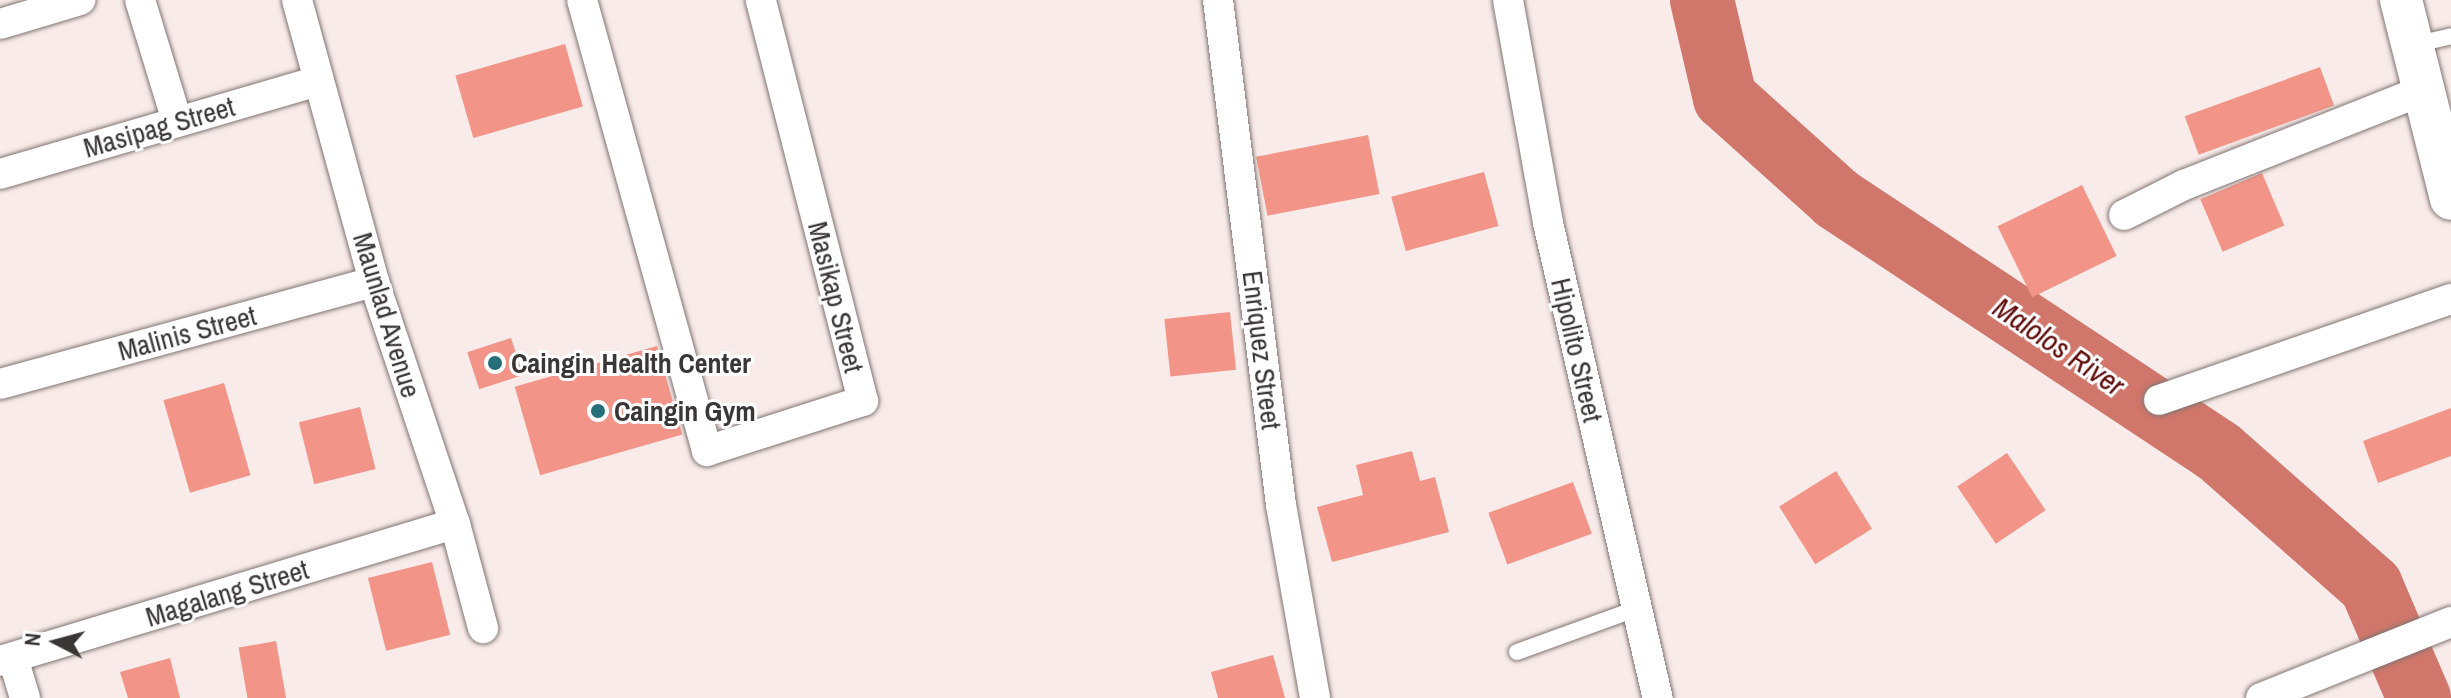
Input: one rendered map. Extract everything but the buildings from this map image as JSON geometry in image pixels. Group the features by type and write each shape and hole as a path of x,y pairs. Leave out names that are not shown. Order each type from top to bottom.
{"main road":[{"path":"2401,0 2431,41 2424,90 2451,199"}],"street":[{"path":"0,24 80,0"},
{"path":"140,0 177,121"},
{"name":"Maunlad Avenue","path":"297,0 374,282 455,524 483,628"},
{"name":"Masikap Street","path":"582,0 707,451 863,401 761,0"},
{"name":"Enriquez Street","path":"1218,0 1281,505 1315,698"},
{"name":"Hipolito Street","path":"1508,0 1548,223 1658,698"},
{"name":"Masipag Street","path":"0,174 319,81"},
{"path":"2124,215 2184,185 2424,90"},
{"name":"Malinis Street","path":"0,384 374,282"},
{"path":"2159,400 2451,299"},
{"name":"Magalang Street","path":"7,659 455,524"},
{"path":"2261,698 2451,622"},
{"path":"7,659 25,698"}],"lane":[{"path":"1517,652 1636,609"}],"waterway":[{"name":"Malolos River","path":"1702,0 1725,98 1837,199 2218,451 2371,586 2419,698"}],"place":[{"name":"Caingin Health Center","path":"495,363"},
{"name":"Caingin Gym","path":"598,411"}]}
